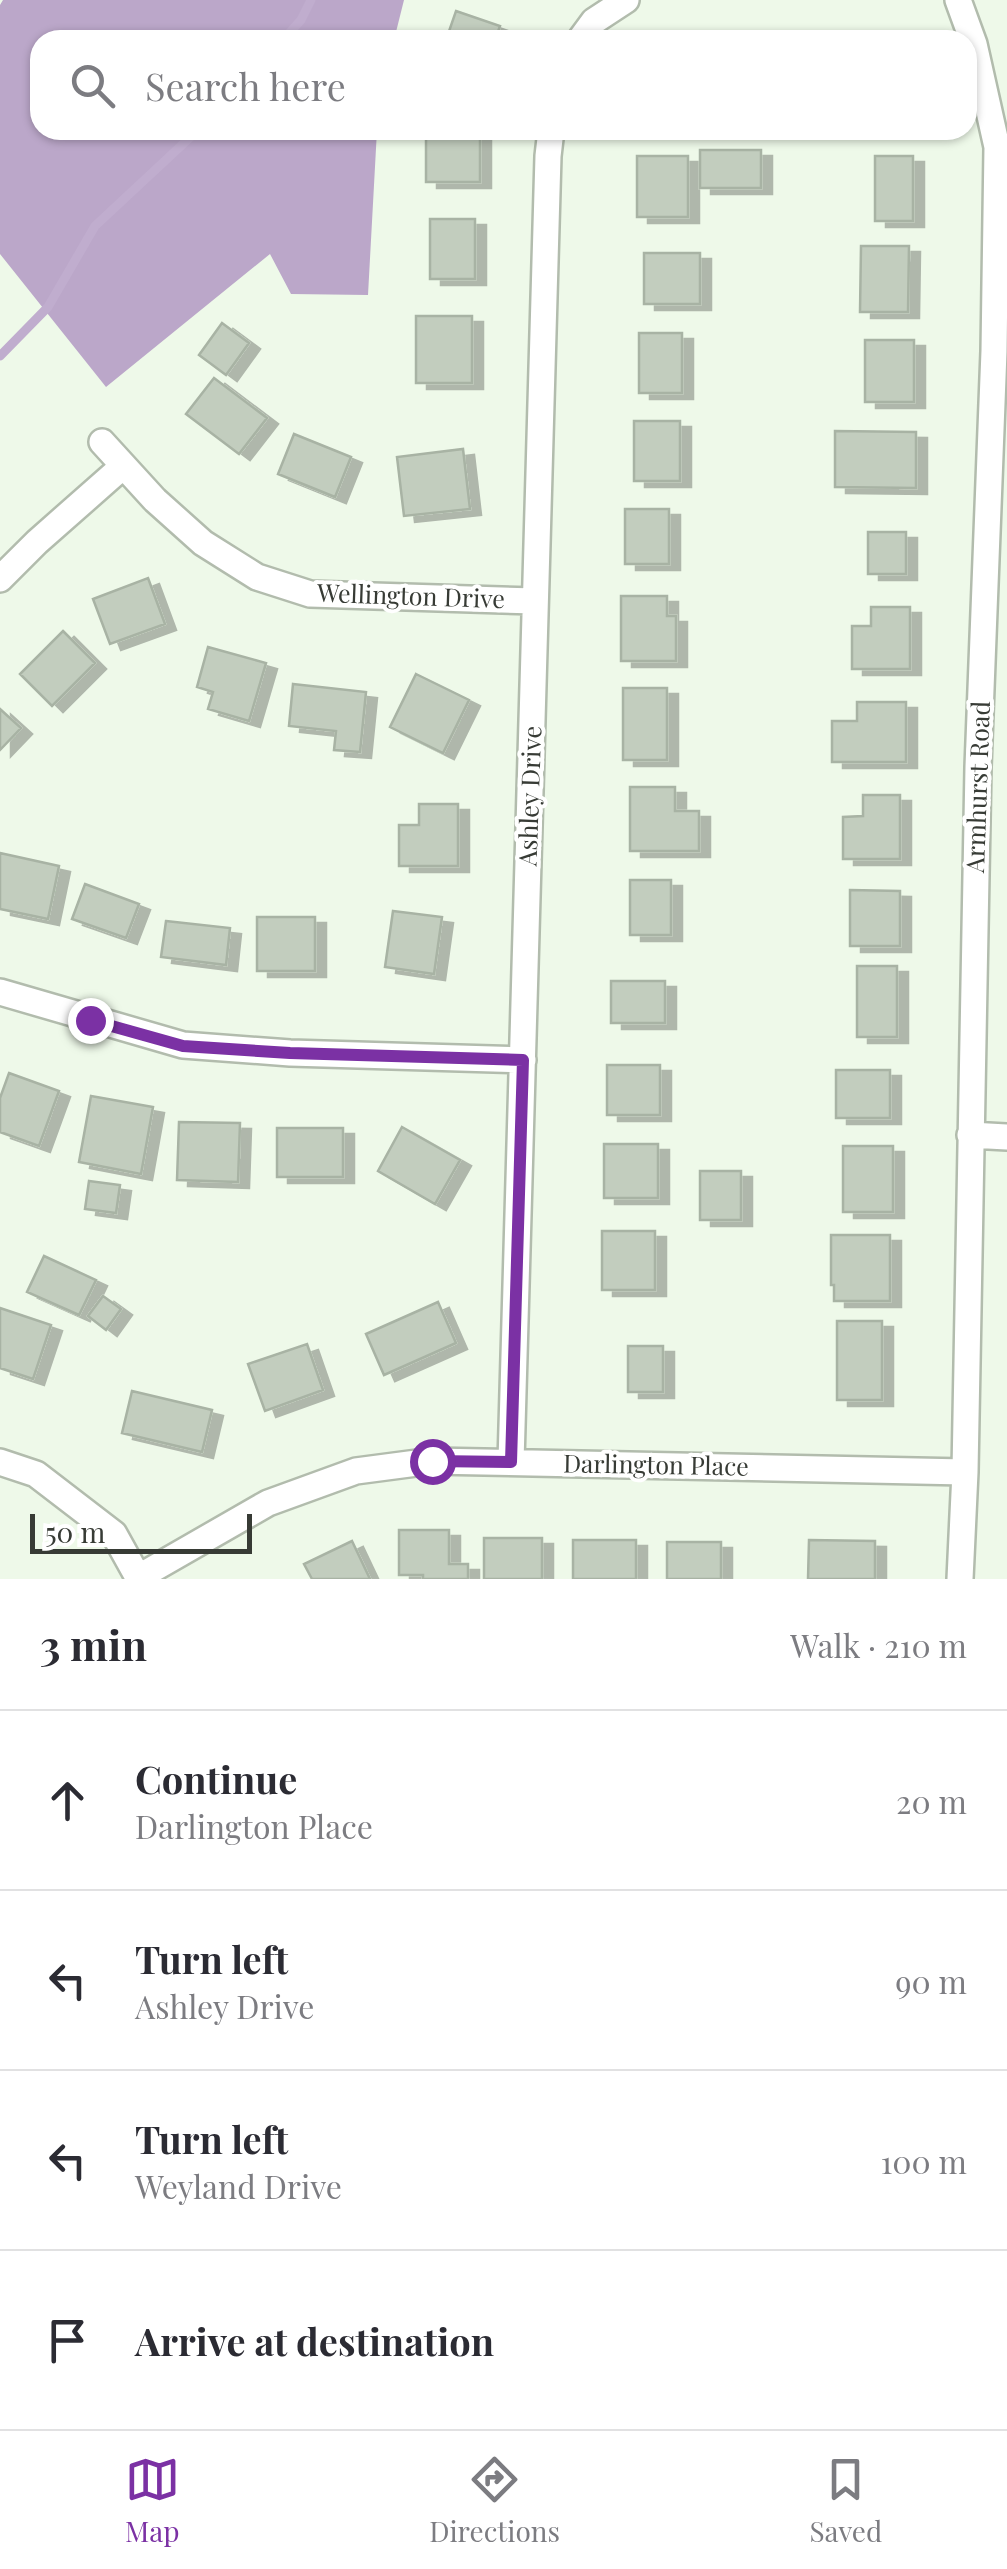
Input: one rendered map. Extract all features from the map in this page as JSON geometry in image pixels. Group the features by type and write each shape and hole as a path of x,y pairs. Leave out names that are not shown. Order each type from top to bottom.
{"street":[{"path":"588,30 626,0"},
{"name":"Armhurst Road","path":"958,0 969,30"},
{"name":"Armhurst Road","path":"960,1579 997,147 977,57"},
{"name":"Ashley Drive","path":"511,1462 550,140"},
{"name":"Wellington Drive","path":"102,442 122,467 203,544 257,577 310,594 535,602"},
{"path":"0,579 122,467"},
{"path":"0,992 183,1046 523,1060"},
{"path":"970,1135 1007,1137"},
{"name":"Darlington Place","path":"0,1462 36,1474 114,1534 139,1578 268,1503 356,1471 432,1461 964,1472"}],"shaded area":[{"path":"3,0 404,0 396,30 30,30 30,140 376,140 368,295 291,294 270,254 106,387 0,254"}],"building":[{"path":"456,11 500,26 499,30 449,30"},
{"path":"426,140 480,140 480,182 426,182"},
{"path":"700,150 761,150 761,188 700,188"},
{"path":"637,156 688,156 688,217 637,217"},
{"path":"875,156 913,156 913,221 875,221"},
{"path":"430,219 475,219 475,279 430,279"},
{"path":"861,246 909,246 908,312 860,312"},
{"path":"644,253 700,253 700,304 644,304"},
{"path":"416,316 472,316 472,383 416,383"},
{"path":"222,323 249,343 226,375 199,355"},
{"path":"639,333 682,333 682,393 639,393"},
{"path":"865,340 914,340 914,402 865,402"},
{"path":"214,378 267,418 239,454 186,414"},
{"path":"634,421 680,421 680,481 634,481"},
{"path":"835,431 916,432 916,488 835,487"},
{"path":"294,434 351,457 335,497 278,474"},
{"path":"463,449 470,509 404,516 397,457"},
{"path":"625,509 669,509 669,564 625,564"},
{"path":"868,532 906,532 906,574 868,574"},
{"path":"148,578 165,624 110,644 93,599"},
{"path":"621,596 667,596 667,616 676,616 676,661 621,661"},
{"path":"871,607 910,607 910,669 852,669 852,626 871,626"},
{"path":"63,631 95,663 52,706 20,674"},
{"path":"208,647 266,663 249,721 208,709 213,692 197,687"},
{"path":"416,674 469,700 443,753 390,727"},
{"path":"293,684 366,692 360,752 334,750 336,731 289,726"},
{"path":"623,688 667,688 667,760 623,760"},
{"path":"857,702 906,702 906,762 832,762 832,721 857,721"},
{"path":"0,709 21,728 0,750"},
{"path":"630,787 675,787 675,811 699,811 699,851 630,851"},
{"path":"863,795 900,795 900,859 843,859 843,817 863,816"},
{"path":"419,804 458,804 458,866 399,866 399,825 419,825"},
{"path":"0,853 59,866 48,919 0,909"},
{"path":"630,880 671,880 671,935 630,935"},
{"path":"85,884 139,904 126,938 72,919"},
{"path":"850,890 900,891 900,946 850,946"},
{"path":"393,911 442,917 434,974 385,967"},
{"path":"257,917 315,917 315,971 257,971"},
{"path":"166,921 230,928 226,965 161,957"},
{"path":"857,966 897,966 897,1037 857,1037"},
{"path":"611,981 665,981 665,1023 611,1023"},
{"path":"607,1065 660,1065 660,1115 607,1115"},
{"path":"836,1070 890,1070 890,1118 836,1118"},
{"path":"9,1073 59,1091 39,1146 0,1132 0,1098"},
{"path":"91,1096 153,1107 141,1174 79,1162"},
{"path":"179,1122 240,1123 238,1182 177,1180"},
{"path":"402,1127 460,1160 435,1204 378,1171"},
{"path":"277,1128 343,1128 343,1177 277,1177"},
{"path":"604,1144 658,1144 658,1198 604,1198"},
{"path":"843,1146 893,1146 893,1212 843,1212"},
{"path":"700,1171 741,1171 741,1220 700,1220"},
{"path":"89,1181 120,1185 116,1213 85,1209"},
{"path":"602,1231 655,1231 655,1290 602,1290"},
{"path":"831,1235 890,1235 890,1301 834,1301"},
{"path":"44,1256 96,1280 79,1315 27,1292"},
{"path":"103,1296 121,1309 106,1330 88,1316"},
{"path":"438,1302 456,1343 384,1375 366,1334"},
{"path":"0,1308 51,1325 33,1379 0,1368"},
{"path":"837,1321 882,1321 882,1400 837,1400"},
{"path":"307,1344 323,1390 265,1411 248,1364"},
{"path":"628,1346 663,1346 663,1392 628,1392"},
{"path":"132,1391 212,1410 202,1452 122,1433"},
{"path":"399,1530 449,1530 449,1564 468,1564 468,1579 399,1575"},
{"path":"484,1538 542,1538 542,1579 484,1579"},
{"path":"573,1540 636,1540 636,1579 573,1579"},
{"path":"809,1540 875,1541 875,1579 808,1579"},
{"path":"352,1541 370,1579 312,1579 304,1564"},
{"path":"667,1542 721,1542 721,1579 667,1579"}],"waterway":[{"path":"292,30 311,0"},
{"path":"0,356 48,307 95,226 187,140"}],"route":[{"path":"90,1020 183,1046 523,1060 511,1462 432,1461"}]}
